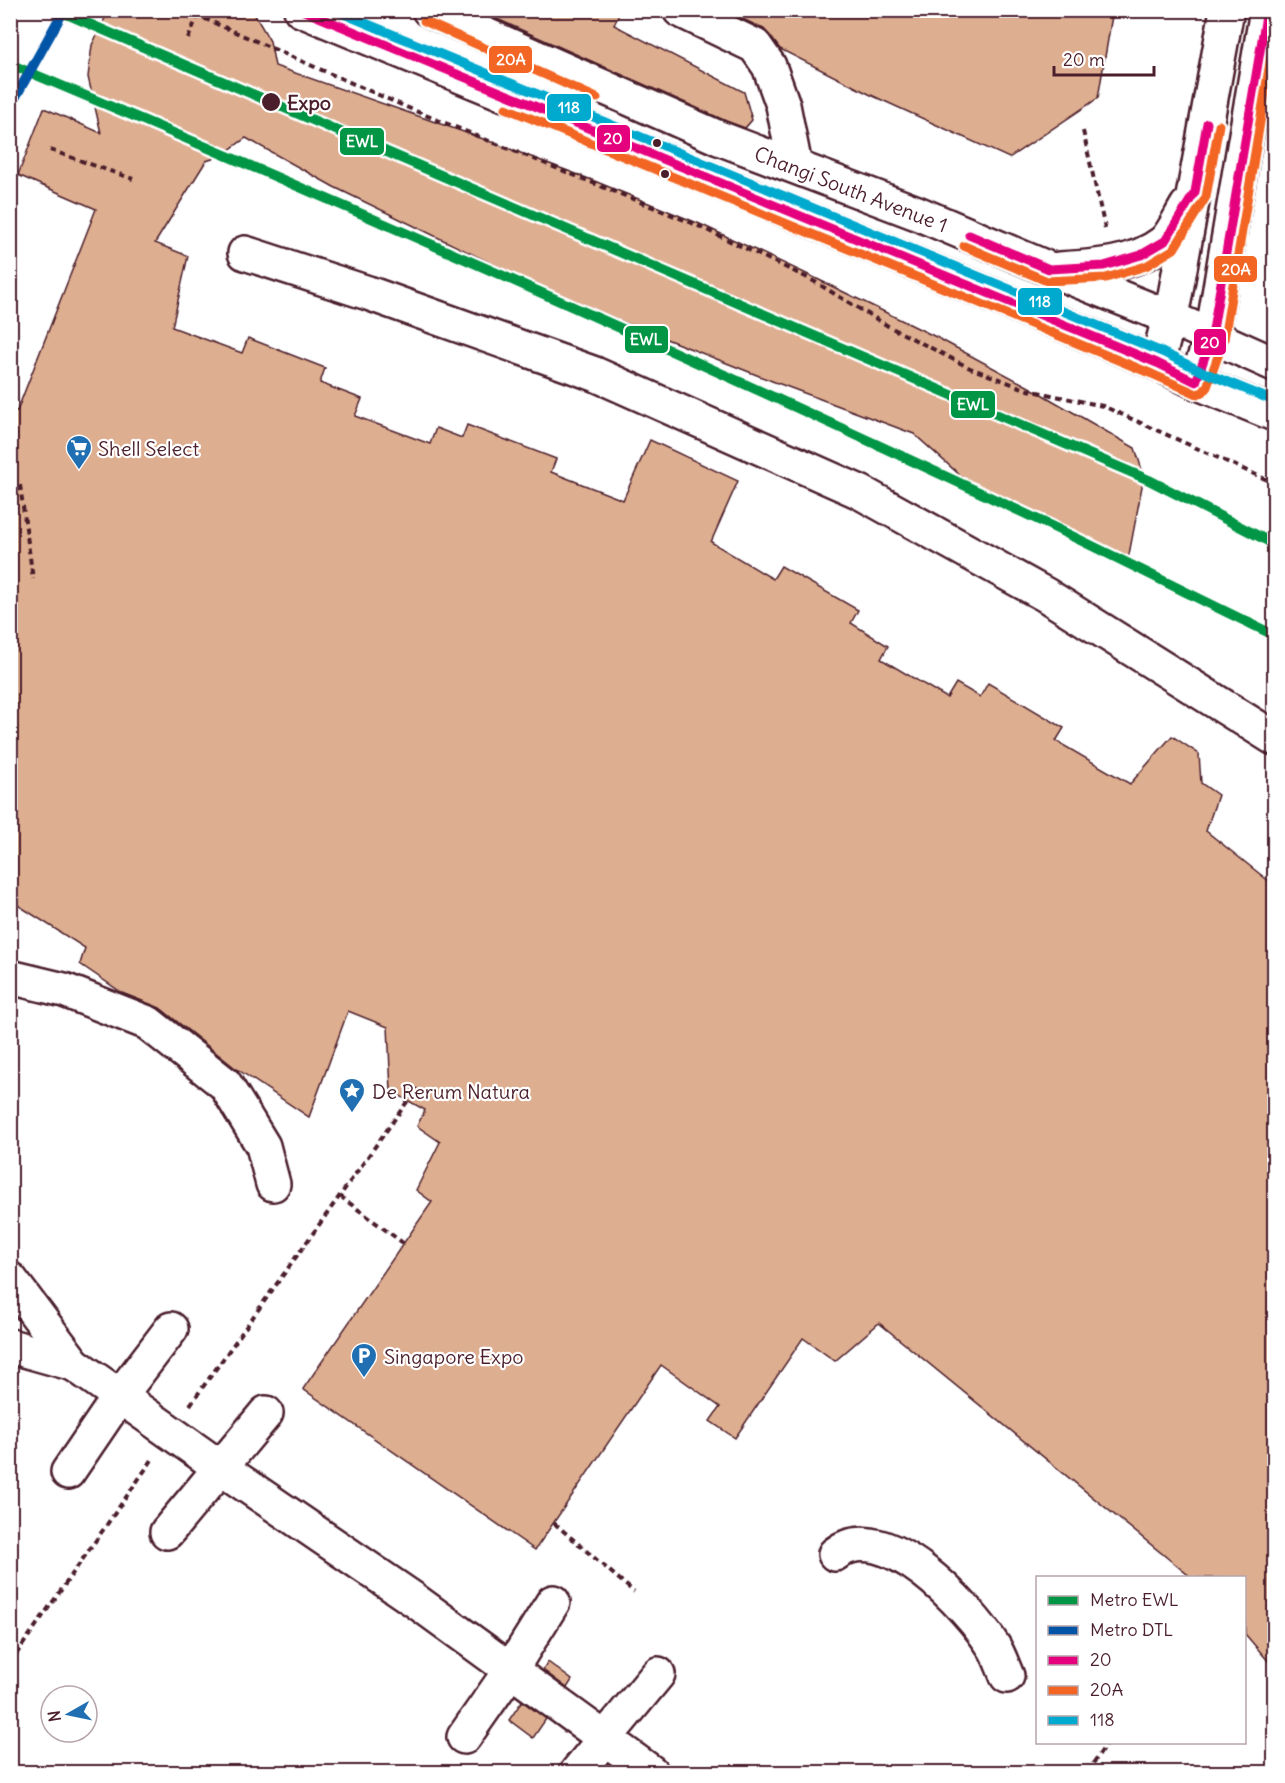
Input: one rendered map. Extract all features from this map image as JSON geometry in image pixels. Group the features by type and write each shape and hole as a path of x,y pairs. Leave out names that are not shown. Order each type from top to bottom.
{"street":[{"path":"10,67 37,10"},
{"path":"301,10 1157,363 1196,382 1275,414"},
{"name":"Changi South Avenue 1","path":"429,10 719,138 917,213 1171,318 1275,364"},
{"path":"680,10 755,46 769,66 783,105 795,166"},
{"path":"1157,363 1171,318 1227,10"},
{"path":"1196,382 1212,336 1267,10"},
{"path":"1048,269 1104,266 1141,255 1165,241 1195,192"},
{"path":"245,253 368,293 595,374 860,492 1046,595 1275,738"},
{"path":"10,977 64,990 148,1023 225,1084 263,1146 273,1184"},
{"path":"10,1279 74,1364 413,1599 651,1773"},
{"path":"68,1472 119,1397 171,1329"},
{"path":"10,1346 74,1364"},
{"path":"167,1532 266,1413"},
{"path":"835,1554 852,1545 867,1545 888,1550 906,1559 936,1581 959,1603 994,1647 1007,1676"},
{"path":"464,1737 554,1602"},
{"path":"577,1773 658,1674"}],"path":[{"path":"185,10 413,110 692,223 810,279 888,326 970,368 1028,390 1103,406 1275,483"},
{"path":"188,39 197,17"},
{"path":"1083,131 1108,241"},
{"path":"50,150 133,179"},
{"path":"1275,284 1273,300 1275,306"},
{"path":"1270,321 1275,316"},
{"path":"20,485 33,579"},
{"path":"10,1663 171,1432 417,1088"},
{"path":"340,1196 403,1243"},
{"path":"554,1523 634,1592"},
{"path":"1087,1773 1107,1744"}],"building":[{"path":"109,10 252,10 270,41 275,66 478,137 700,224 936,337 1135,448 1144,476 1127,565 980,493 914,434 616,319 505,270 334,187 246,138 219,157 206,161 155,243 188,256 172,327 242,353 248,338 325,368 320,383 362,399 355,416 430,444 436,428 462,438 467,425 556,459 551,472 623,500 650,440 738,481 711,542 773,579 781,566 858,610 851,623 888,646 881,659 947,698 956,683 980,697 988,683 1064,728 1056,741 1130,784 1172,736 1199,754 1201,783 1218,795 1206,831 1275,886 1275,1669 1246,1635 1246,1576 1190,1576 879,1323 835,1361 803,1338 735,1438 710,1421 720,1407 661,1365 535,1550 303,1389 432,1202 416,1190 440,1142 417,1126 425,1110 391,1091 388,1027 348,1011 309,1117 234,1067 160,1008 124,994 80,964 85,948 10,900 10,409 17,411 96,209 18,175 44,108 101,133 88,77 92,45"},
{"path":"477,10 621,10 614,25 744,92 752,120 745,128 726,121"},
{"path":"724,10 1113,10 1098,98 1009,158 871,95 780,49 764,29"},
{"path":"548,1662 572,1680 567,1688 543,1670"},
{"path":"522,1701 546,1719 533,1738 509,1720"}],"metro line":[{"name":"EWL","path":"57,10 1149,480 1274,544"},
{"name":"DTL","path":"10,107 64,10"},
{"name":"EWL","path":"10,64 388,225 638,336 1077,538 1274,635"}],"transit line":[{"name":"20","path":"302,10 1157,363 1196,382 1212,336 1267,10"},
{"name":"118","path":"334,10 1162,352 1274,401"},
{"name":"20A","path":"424,21 597,98"},
{"name":"20A","path":"506,108 1197,394 1203,392 1207,387 1224,339 1274,38"},
{"name":"20","path":"969,235 1049,269 1104,266 1141,255 1165,241 1195,192 1207,123"},
{"name":"20A","path":"964,246 1047,281 1106,278 1146,266 1174,249 1206,197 1219,125"}],"place":[{"name":"Expo","path":"271,102"},
{"name":"Shell Select","path":"79,471"},
{"name":"De Rerum Natura","path":"352,1114"},
{"name":"Singapore Expo","path":"364,1379"}]}
